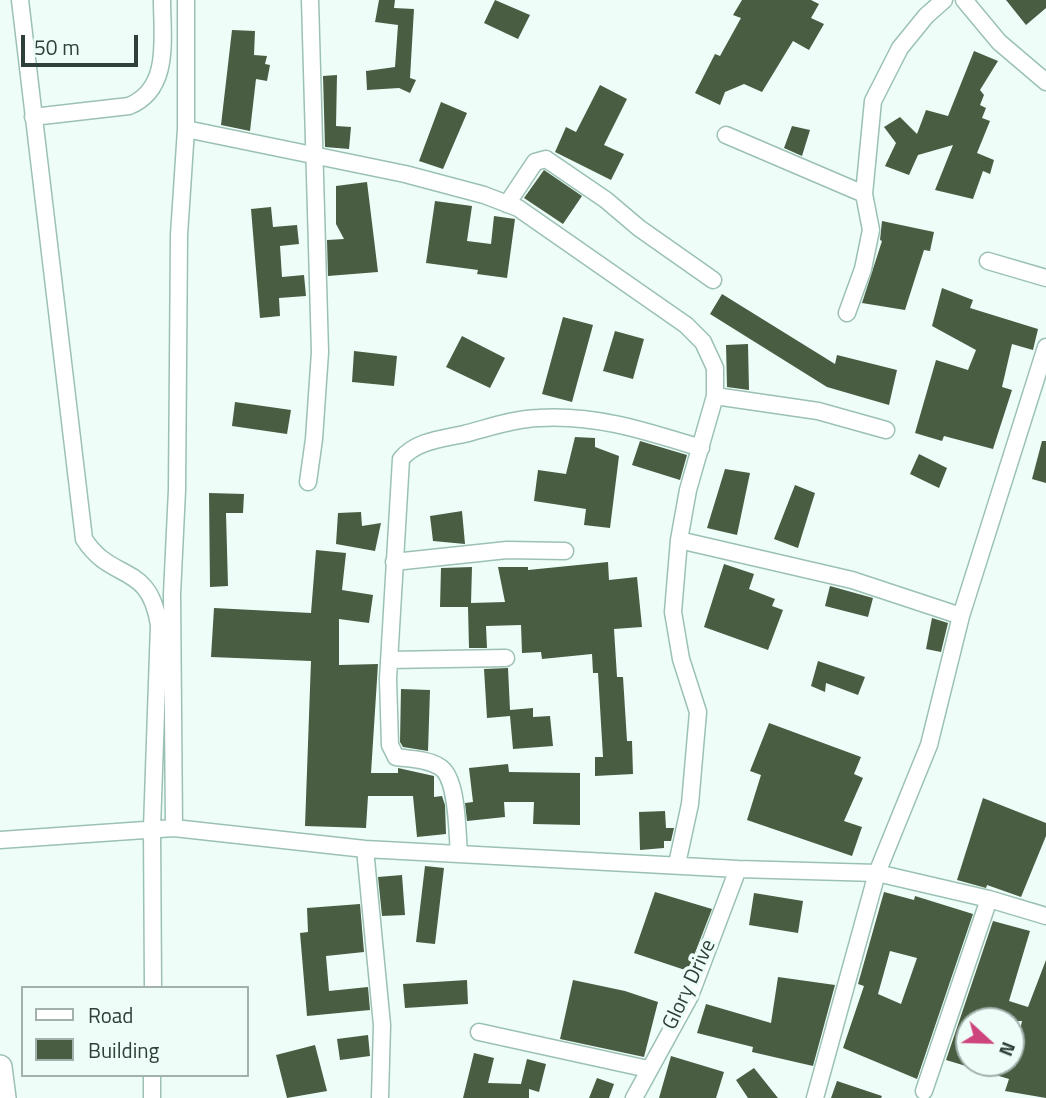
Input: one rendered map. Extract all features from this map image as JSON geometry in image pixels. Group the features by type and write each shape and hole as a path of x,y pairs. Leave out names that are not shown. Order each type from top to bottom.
{"main road":[{"path":"0,1067 4,1098"}],"street":[{"path":"20,0 84,539 94,554 109,566 132,574 149,590 156,604 159,625 152,828 153,986"},
{"path":"33,117 129,106 143,101 153,90 162,60 162,0"},
{"path":"174,828 172,594 177,490 179,234 186,129 187,0"},
{"path":"308,482 320,352 312,156 310,0"},
{"path":"847,313 863,269 871,230 864,194 873,101 900,48 926,16 944,0"},
{"path":"964,0 999,42 1046,82"},
{"path":"186,129 405,174 507,204 592,258 686,325 703,342 715,368 715,396 679,540 673,612 681,659 698,712 691,793 677,864"},
{"path":"726,135 864,194"},
{"path":"507,204 534,162 546,159 713,280"},
{"path":"988,261 1046,278"},
{"path":"815,1098 877,873 929,745 961,617 1046,347"},
{"path":"715,396 818,411 886,430"},
{"path":"459,853 452,783 442,768 421,760 396,757 390,745 389,660 401,459 410,448 535,418 574,417 627,425 701,448"},
{"path":"679,540 852,580 961,617"},
{"path":"394,562 507,550 565,551"},
{"path":"389,660 506,658"},
{"path":"0,840 174,828 365,849 738,869 877,873 989,898 1046,916"},
{"path":"365,849 382,1025 380,1098"},
{"name":"Glory Drive","path":"634,1098 690,996 738,869"},
{"path":"924,1091 989,898"},
{"path":"479,1032 648,1069"},
{"path":"152,1077 152,1098"}],"building":[{"path":"379,0 395,0 394,8 414,9 410,78 416,80 410,93 399,88 367,90 366,71 395,67 398,25 375,22"},
{"path":"495,0 530,15 518,39 484,23"},
{"path":"742,0 811,0 819,4 811,18 824,24 809,50 793,41 762,92 744,84 725,92 720,105 695,93 715,54 720,56 741,18 733,15"},
{"path":"1006,0 1046,0 1046,8 1026,25"},
{"path":"232,30 255,31 254,55 267,56 265,64 270,65 267,81 256,79 250,131 221,125"},
{"path":"974,51 998,61 980,90 984,95 980,105 986,108 982,118 990,121 977,153 994,160 990,174 983,171 973,199 935,190 953,145 918,155 909,175 885,166 896,143 884,127 900,117 917,134 926,110 948,116"},
{"path":"337,75 336,126 351,127 349,149 325,147 323,76"},
{"path":"600,85 627,99 604,145 624,154 611,180 555,152 566,127 576,132"},
{"path":"441,102 467,113 443,169 419,161"},
{"path":"792,126 810,130 802,156 784,148"},
{"path":"544,170 582,196 563,224 524,198"},
{"path":"367,182 378,272 328,276 327,240 344,239 336,224 336,186"},
{"path":"435,201 472,206 467,241 491,244 494,216 515,219 507,278 477,274 478,270 426,263"},
{"path":"271,207 273,227 297,225 299,244 280,246 282,277 304,275 306,296 279,298 280,316 260,318 251,209"},
{"path":"882,221 934,232 930,251 924,250 905,310 862,303 882,241"},
{"path":"942,288 973,300 970,308 1038,329 1033,350 1012,344 1002,387 1012,390 993,449 944,436 942,441 915,433 936,360 968,370 976,350 932,326"},
{"path":"722,294 835,364 837,355 897,370 889,405 827,387 710,314"},
{"path":"563,317 593,325 572,402 542,394"},
{"path":"615,331 644,339 633,379 603,371"},
{"path":"462,336 505,358 490,388 446,367"},
{"path":"748,344 749,390 727,387 726,345"},
{"path":"354,351 397,356 394,386 352,382"},
{"path":"235,402 291,410 287,434 232,426"},
{"path":"575,437 595,438 595,447 619,456 610,528 584,525 586,509 534,501 538,470 566,474"},
{"path":"640,441 687,455 680,480 632,465"},
{"path":"1042,441 1046,441 1046,483 1032,479"},
{"path":"919,454 947,468 939,488 910,474"},
{"path":"725,469 750,473 737,535 707,528"},
{"path":"795,485 815,493 798,548 774,539"},
{"path":"209,493 244,494 243,513 226,513 228,586 210,587"},
{"path":"462,511 465,544 433,541 430,516"},
{"path":"361,512 362,526 381,523 375,551 336,544 338,513"},
{"path":"316,550 346,553 342,590 373,595 369,623 339,619 339,665 378,664 371,773 398,773 398,768 434,776 434,797 442,796 445,805 446,834 417,837 413,796 368,796 366,828 305,826 311,661 211,657 214,608 311,613"},
{"path":"608,562 609,580 637,577 642,627 614,629 617,677 623,677 627,741 632,741 633,774 595,776 595,757 603,757 598,673 593,673 592,654 542,659 541,652 522,653 521,625 486,626 487,648 469,648 468,607 440,607 441,568 472,567 471,603 505,602 498,567 528,567 528,570"},
{"path":"724,564 754,574 749,589 775,599 772,606 783,610 768,650 704,627"},
{"path":"830,586 873,598 868,617 825,606"},
{"path":"932,618 948,623 941,652 926,649"},
{"path":"818,661 865,677 858,695 826,683 825,692 811,686"},
{"path":"508,668 510,710 533,708 533,717 550,716 553,746 513,749 510,716 487,718 484,669"},
{"path":"401,689 430,690 428,751 403,747 400,742"},
{"path":"769,723 861,757 854,774 863,778 844,821 862,827 852,856 747,820 761,775 750,771"},
{"path":"508,764 509,772 580,773 580,825 533,824 534,802 504,802 505,817 467,821 465,803 473,802 469,768"},
{"path":"983,798 1046,823 1046,836 1021,897 987,885 986,888 957,880"},
{"path":"665,811 666,828 674,828 671,841 664,841 664,848 640,850 639,812"},
{"path":"425,866 444,868 435,944 416,942"},
{"path":"402,875 405,915 382,916 378,877"},
{"path":"655,892 712,909 688,971 634,953"},
{"path":"884,892 914,900 915,896 973,914 917,1079 843,1048 864,986 858,984","holes":["890,951 917,958 901,1004 878,994"]},
{"path":"754,893 803,901 798,933 749,925"},
{"path":"360,904 364,952 326,956 329,991 368,987 370,1010 307,1016 300,933 308,932 307,908"},
{"path":"993,921 1030,931 1009,1001 1028,1007 1046,960 1046,1098 1005,1091 1009,1079 1002,1077 1025,1077 1025,1007 964,1007"},
{"path":"778,977 835,985 813,1066 752,1052 753,1047 697,1033 706,1004 771,1023"},
{"path":"467,980 468,1004 405,1008 403,984"},
{"path":"573,980 625,991 658,1002 644,1057 560,1039"},
{"path":"955,1033 955,1063 946,1060"},
{"path":"368,1035 370,1056 340,1060 337,1039"},
{"path":"315,1045 327,1091 287,1098 276,1055"},
{"path":"474,1053 494,1058 488,1083 521,1084 527,1059 546,1064 539,1092 529,1089 529,1098 463,1098"},
{"path":"671,1056 724,1072 716,1098 659,1098"},
{"path":"754,1068 778,1098 748,1098 736,1080"},
{"path":"597,1078 614,1084 609,1098 589,1098"},
{"path":"837,1081 882,1096 831,1098"}]}
